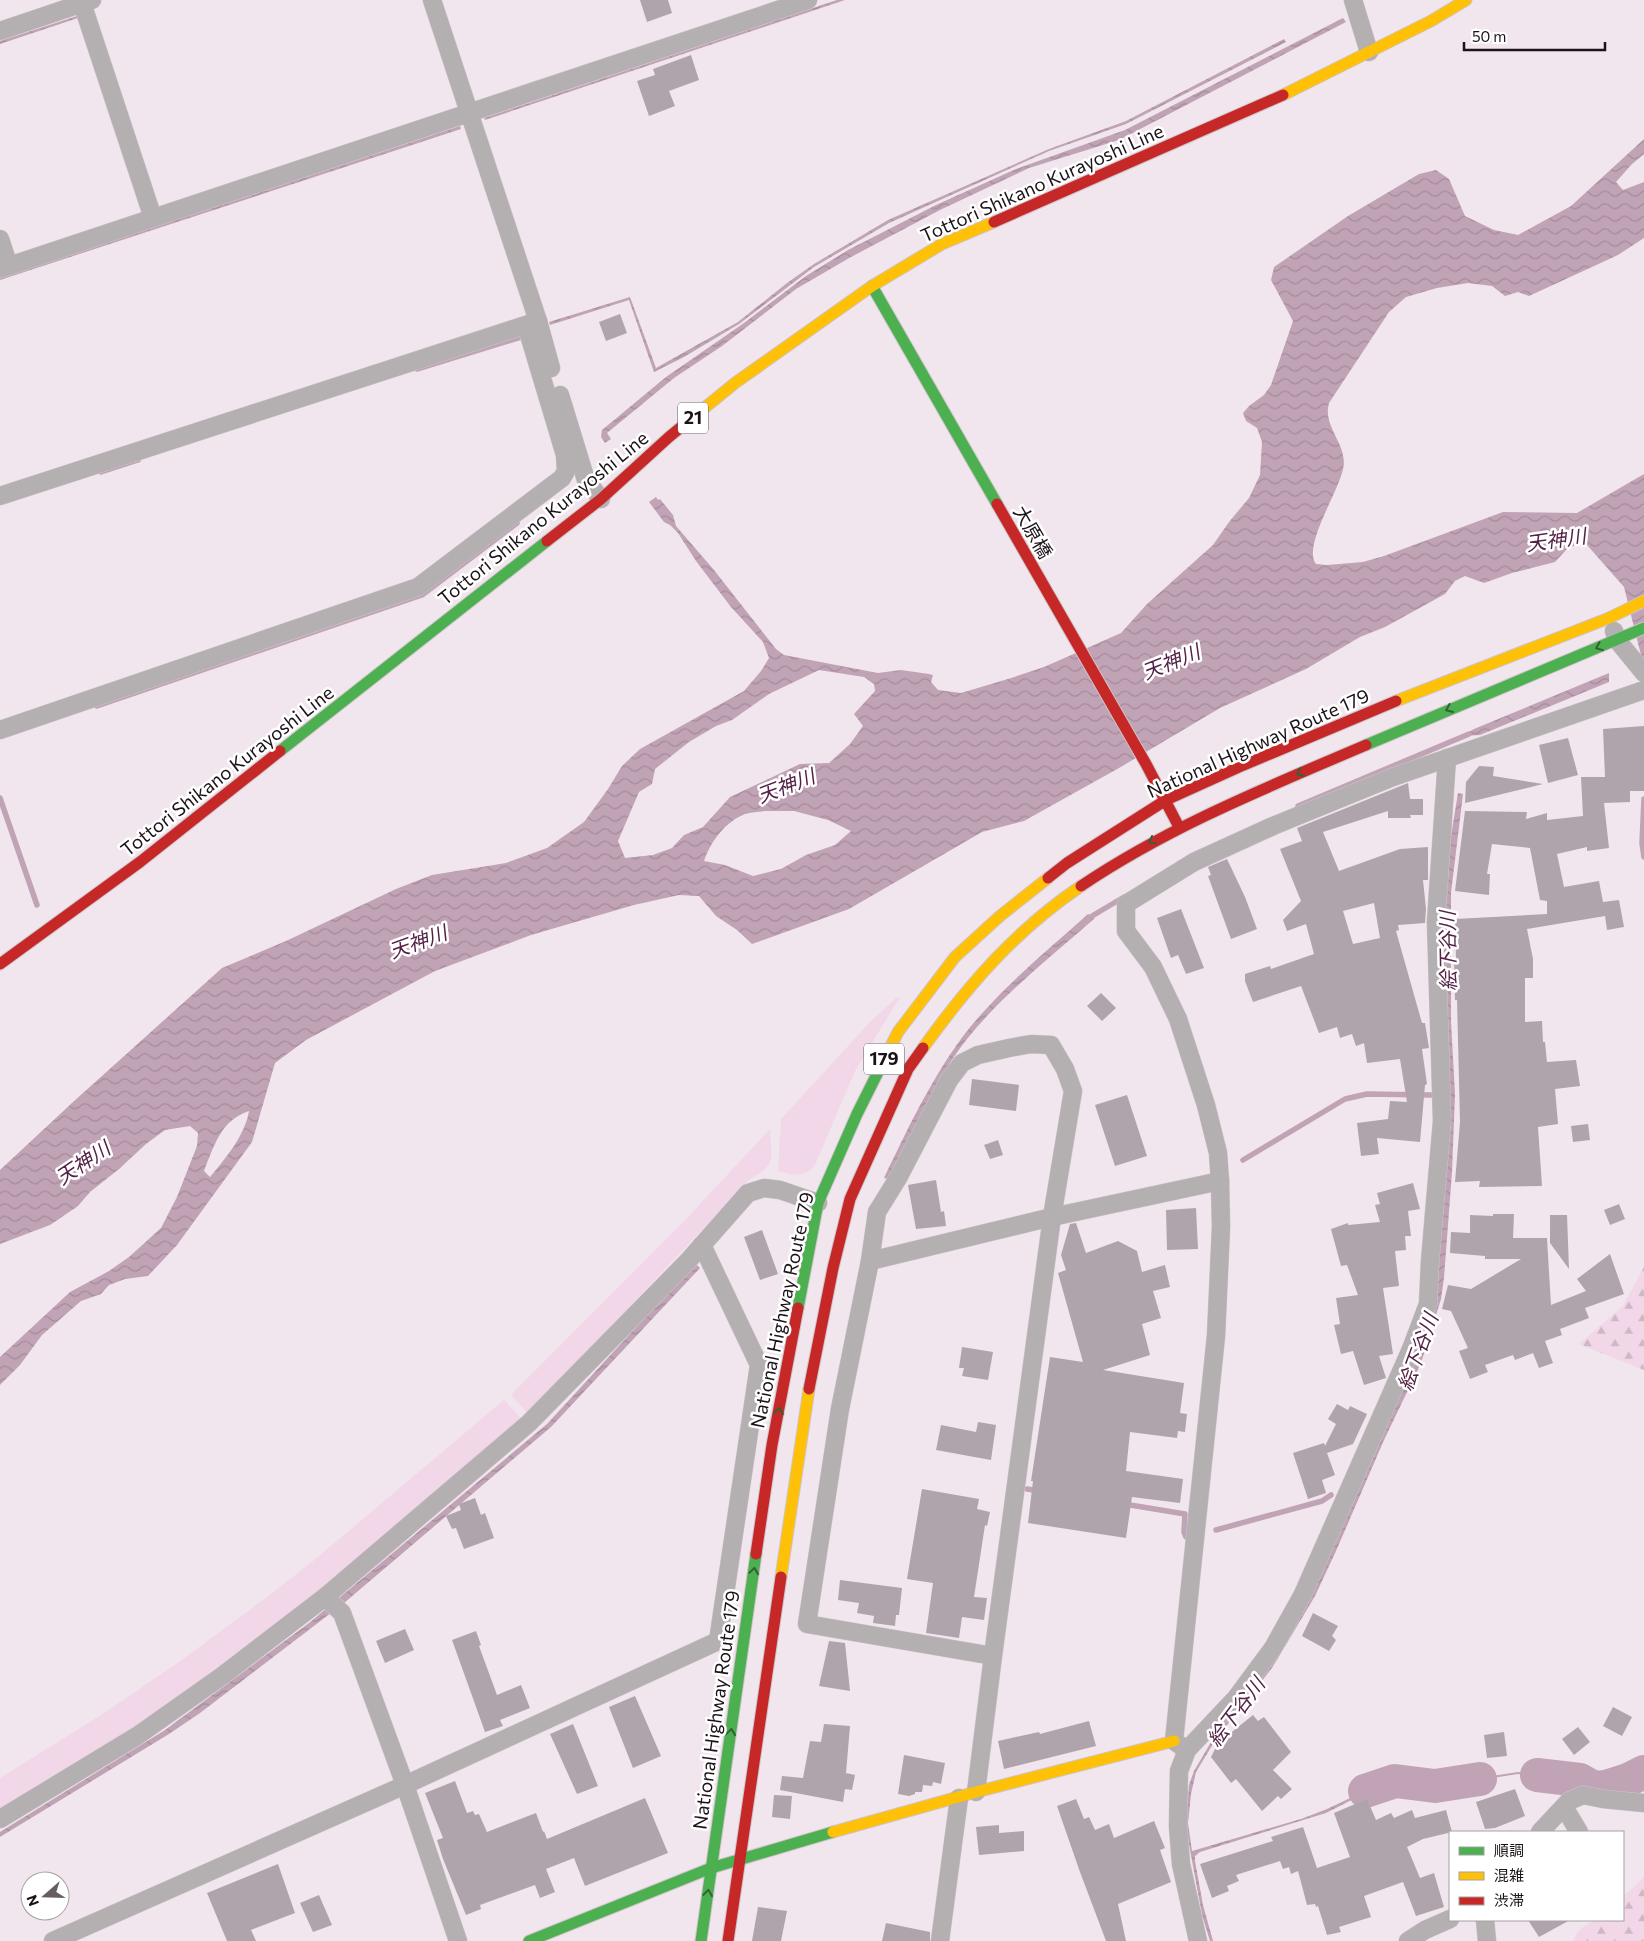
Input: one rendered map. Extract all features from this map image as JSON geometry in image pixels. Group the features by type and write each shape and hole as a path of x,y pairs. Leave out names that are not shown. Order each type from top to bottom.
{"main road":[{"name":"Tottori Shikano Kurayoshi Line","path":"0,964 74,912 140,862 601,499 669,437 735,383 872,286 942,244 1272,101 1431,21 1466,0"},
{"name":"大原橋","path":"872,286 1146,764 1179,826"},
{"name":"National Highway Route 179","path":"700,1941 772,1445 818,1203 856,1114 898,1032 955,957 1000,916 1066,863 1166,800 1387,705 1609,618 1644,601"},
{"name":"179","path":"728,1941 812,1365 850,1199 908,1069 948,1013 996,956 1051,906 1116,862 1179,826 1277,782 1644,628"},
{"path":"529,1941 711,1868 740,1859 976,1792 1181,1745"}],"street":[{"path":"0,730 418,587 562,478 566,471 565,455 532,323 470,112 432,0"},
{"path":"0,239 4,267 805,0"},
{"path":"1353,0 1369,52"},
{"path":"0,31 87,2 153,218"},
{"path":"0,496 532,323"},
{"path":"532,323 586,480 601,499"},
{"path":"1609,618 1618,640 1644,673"},
{"path":"1198,1941 1181,1864 1178,1826 1178,1770 1216,1336 1220,1181 1218,1153 1206,1105 1178,1019 1153,966 1126,931 1126,904 1194,862 1255,834 1393,777 1644,690"},
{"path":"1181,1745 1236,1698 1273,1648 1303,1594 1411,1349 1428,1304 1442,1121 1436,922 1447,758"},
{"path":"976,1792 1052,1217 1072,1091 1065,1069 1050,1045 1031,1044 978,1055 962,1063 949,1080 898,1178 877,1212 870,1262 840,1408 807,1624 993,1656"},
{"path":"870,1262 1052,1217 1220,1181"},
{"path":"0,1819 137,1736 222,1676 325,1597 529,1423 702,1245 748,1193 764,1188 780,1190 818,1203"},
{"path":"53,1941 405,1785 718,1641 759,1365 702,1245"},
{"path":"325,1597 342,1613 405,1785 458,1941"},
{"path":"1541,1831 1569,1801 1583,1795 1644,1803"},
{"path":"940,1941 959,1798"},
{"path":"1564,1806 1577,1831"},
{"path":"1408,1941 1449,1918"},
{"path":"1484,1921 1487,1941"}],"green space":[{"path":"900,997 855,1071 815,1165 803,1174 778,1171 781,1119 870,1022 896,998"},
{"path":"770,1129 771,1159 765,1169 750,1179 528,1414 511,1395 686,1219"},
{"path":"1644,1267 1644,1370 1579,1344 1623,1306"},
{"path":"504,1400 522,1419 321,1589 127,1733 0,1809 0,1778 101,1715 176,1664 263,1600 313,1561"},
{"path":"1644,1877 1644,1941 1573,1941 1582,1928 1594,1921 1624,1921 1624,1896"}],"water":[{"path":"837,0 845,0 485,120 484,118"},
{"path":"80,15 81,17 0,44 0,41"},
{"path":"1343,18 1346,22 1119,140 1029,168 940,210 851,257 796,289 722,346 674,378 607,433 611,439 605,443 601,437 602,430 666,377 744,323 806,276 848,250 936,205 1016,169 1125,130"},
{"path":"1284,39 1286,42 1126,124 1049,151 889,223 814,267 739,324 684,357 654,372 629,300 550,325 549,322 630,297 656,368 738,322 814,264 888,220 1049,149 1126,121"},
{"path":"460,126 461,129 0,280 0,278"},
{"name":"天神川","path":"1644,139 1644,154 1616,182 1623,190 1644,182 1644,238 1618,255 1529,296 1518,292 1505,296 1492,286 1468,283 1437,288 1406,297 1389,312 1329,403 1329,420 1344,460 1340,479 1317,532 1313,556 1316,564 1363,562 1503,512 1577,513 1644,474 1644,659 1641,655 1624,587 1587,545 1580,543 1567,549 1555,562 1512,573 1484,583 1465,576 1455,581 1445,594 1385,627 1360,637 1306,669 1220,708 1119,768 1024,821 982,832 849,909 752,944 737,930 716,916 699,896 679,895 634,905 531,935 435,971 306,1040 275,1063 252,1142 177,1245 148,1276 125,1279 109,1285 101,1294 81,1301 42,1335 20,1365 0,1385 0,1357 70,1292 109,1271 129,1257 161,1228 177,1197 197,1146 198,1133 190,1126 165,1130 90,1192 78,1206 50,1225 0,1244 0,1170 222,968 286,941 396,889 432,875 506,863 547,848 584,822 622,766 640,749 744,691 761,671 769,658 763,642 731,607 696,561 678,533 664,522 649,502 656,497 658,500 660,499 673,515 676,526 714,570 776,649 784,655 878,673 901,670 929,674 933,675 931,682 938,690 961,693 1008,679 1044,667 1121,633 1147,604 1213,545 1249,498 1260,475 1262,442 1257,428 1246,421 1243,413 1264,395 1271,385 1293,321 1271,280 1274,267 1348,216 1419,174 1436,170 1449,179 1465,216 1494,230 1518,235 1571,206","holes":["819,670 864,677 874,684 875,691 854,714 863,726 850,744 829,763 800,764 730,797 703,827 684,835 672,848 653,855 625,858 618,841 639,792 652,784 655,769 689,742 716,726 732,720 769,694","763,811 794,811 828,820 851,831 835,845 806,855 781,869 753,876 725,865 704,861 715,839 725,827 745,814","249,1111 239,1137 210,1177 204,1171 215,1143 225,1127 239,1115"]},
{"path":"1609,673 1609,682 1480,735 1462,736 1474,729"},
{"path":"1458,793 1463,794 1451,893 1451,1021 1455,1095 1452,1172 1441,1299 1421,1363 1384,1440 1315,1596 1272,1668 1216,1739 1196,1772 1191,1794 1188,1823 1192,1851 1301,1819 1327,1809 1388,1780 1411,1783 1409,1787 1395,1783 1388,1784 1369,1791 1326,1813 1200,1852 1195,1856 1195,1861 1203,1905 1213,1941 1210,1941 1202,1915 1188,1839 1186,1820 1189,1785 1194,1771 1214,1737 1247,1696 1380,1433 1418,1355 1435,1296 1440,1231 1443,921 1450,842"},
{"path":"1088,914 1095,918 996,1006 967,1039 934,1089 889,1179 884,1178 932,1084 967,1031 1010,984"},
{"path":"695,1263 700,1268 551,1427 344,1603 200,1713 169,1734 0,1837 0,1832 165,1730 309,1623 547,1424"},
{"path":"1518,1772 1582,1779 1582,1781 1518,1774 1434,1787 1433,1785"}],"building":[{"path":"640,0 668,0 672,13 647,22"},
{"path":"691,55 699,80 669,91 675,106 649,116 637,81 655,75 653,69"},
{"path":"620,314 627,333 606,341 599,322"},
{"path":"1644,726 1644,791 1630,791 1630,802 1604,803 1609,848 1587,851 1587,847 1557,854 1564,887 1599,881 1603,902 1619,900 1624,927 1607,930 1605,916 1527,929 1533,959 1533,978 1525,978 1525,1022 1542,1021 1543,1042 1545,1042 1547,1062 1576,1060 1580,1086 1555,1089 1558,1124 1538,1127 1542,1186 1479,1187 1480,1181 1455,1182 1460,1122 1457,1000 1455,1000 1455,919 1547,914 1547,901 1540,900 1530,848 1492,844 1487,874 1490,874 1489,895 1455,891 1465,811 1527,812 1526,819 1547,813 1547,820 1583,816 1581,777 1605,777 1603,729"},
{"path":"1568,738 1578,775 1548,783 1539,745"},
{"path":"1479,766 1494,767 1493,776 1543,784 1465,803 1466,782"},
{"path":"1408,783 1410,799 1423,799 1423,815 1410,815 1411,818 1388,818 1388,811 1323,832 1339,871 1400,849 1428,847 1428,880 1423,880 1426,909 1425,923 1398,925 1399,930 1396,931 1422,1023 1425,1023 1429,1048 1422,1049 1427,1084 1425,1085 1420,1142 1377,1138 1379,1154 1361,1156 1357,1123 1388,1119 1390,1101 1407,1102 1400,1059 1367,1063 1364,1043 1356,1046 1352,1034 1340,1038 1337,1027 1319,1033 1301,986 1253,1002 1245,981 1245,974 1270,966 1271,969 1314,954 1306,924 1287,931 1283,920 1301,901 1280,849 1302,841 1297,828","holes":["1374,903 1380,938 1353,944 1343,911"]},
{"path":"1227,859 1245,897 1257,929 1231,939 1208,876 1211,875 1208,867"},
{"path":"1181,909 1204,968 1186,974 1178,955 1171,958 1157,918"},
{"path":"1101,993 1116,1008 1102,1021 1087,1006"},
{"path":"972,1079 1019,1085 1016,1111 969,1105"},
{"path":"1127,1095 1147,1156 1115,1166 1095,1105"},
{"path":"1588,1124 1590,1140 1573,1142 1571,1126"},
{"path":"998,1140 1003,1155 990,1159 984,1145"},
{"path":"936,1180 941,1212 944,1211 946,1226 916,1229 908,1185"},
{"path":"1413,1183 1420,1209 1408,1211 1411,1236 1405,1236 1406,1250 1395,1251 1399,1286 1383,1288 1393,1354 1379,1356 1386,1378 1364,1385 1353,1351 1341,1354 1334,1325 1340,1324 1336,1298 1358,1295 1347,1265 1341,1266 1331,1229 1348,1223 1348,1225 1380,1222 1375,1205 1380,1204 1377,1193"},
{"path":"1619,1204 1625,1219 1610,1225 1604,1210"},
{"path":"1196,1208 1198,1249 1167,1250 1166,1210"},
{"path":"1493,1214 1514,1214 1513,1238 1547,1238 1551,1305 1586,1291 1577,1279 1610,1254 1624,1294 1585,1308 1589,1318 1560,1329 1562,1335 1545,1341 1553,1363 1539,1368 1533,1353 1515,1360 1513,1355 1485,1365 1488,1372 1470,1379 1459,1351 1468,1348 1451,1311 1442,1309 1448,1285 1471,1289 1521,1259 1485,1259 1485,1256 1450,1253 1451,1232 1470,1233 1470,1215 1493,1216"},
{"path":"1550,1215 1567,1215 1569,1269 1550,1243"},
{"path":"1076,1223 1086,1253 1118,1241 1137,1251 1142,1272 1165,1265 1170,1287 1153,1291 1161,1318 1142,1324 1150,1355 1103,1370 1184,1383 1180,1413 1187,1414 1185,1432 1178,1431 1177,1438 1130,1432 1126,1471 1183,1479 1180,1503 1132,1497 1126,1538 1028,1523 1033,1481 1031,1481 1050,1357 1083,1362 1058,1273 1066,1270 1061,1255 1070,1224"},
{"path":"762,1230 778,1274 760,1280 744,1237"},
{"path":"962,1347 993,1352 988,1380 962,1376 964,1368 959,1368"},
{"path":"1337,1404 1348,1410 1350,1406 1367,1414 1353,1444 1327,1453 1335,1475 1322,1480 1326,1493 1308,1499 1293,1453 1324,1443 1325,1446 1336,1424 1328,1419"},
{"path":"978,1422 996,1425 991,1460 936,1450 941,1425 976,1432"},
{"path":"922,1489 979,1499 977,1509 990,1512 987,1526 985,1525 974,1597 987,1598 984,1620 962,1617 959,1638 926,1633 933,1583 907,1579"},
{"path":"475,1498 481,1515 485,1513 494,1538 464,1549 456,1528 452,1529 446,1516 461,1510 459,1504"},
{"path":"840,1580 902,1588 899,1615 896,1615 895,1626 873,1623 874,1616 857,1613 859,1603 838,1600"},
{"path":"1313,1613 1338,1626 1332,1636 1336,1640 1329,1651 1302,1636"},
{"path":"405,1629 414,1650 385,1663 376,1641"},
{"path":"476,1631 481,1645 479,1646 497,1695 521,1685 530,1708 500,1720 503,1726 485,1732 452,1640"},
{"path":"829,1641 845,1643 850,1691 819,1686"},
{"path":"635,1696 661,1756 633,1768 609,1707"},
{"path":"1613,1707 1632,1717 1622,1736 1603,1726"},
{"path":"1253,1715 1258,1721 1264,1717 1291,1752 1273,1770 1292,1789 1281,1799 1278,1796 1262,1811 1236,1779 1231,1783 1211,1757 1218,1743"},
{"path":"1089,1721 1096,1746 1004,1769 998,1741 1039,1732 1040,1734"},
{"path":"573,1724 598,1786 577,1794 550,1734"},
{"path":"824,1724 850,1726 846,1773 855,1775 852,1790 845,1789 843,1802 780,1790 782,1776 803,1778 810,1741 821,1742"},
{"path":"1578,1727 1590,1742 1574,1755 1562,1739"},
{"path":"1504,1732 1507,1756 1487,1758 1484,1735"},
{"path":"904,1755 945,1763 941,1784 933,1782 932,1786 923,1785 922,1792 915,1792 915,1794 909,1796 898,1794"},
{"path":"455,1781 467,1813 473,1811 475,1815 479,1814 487,1832 536,1813 547,1839 645,1798 668,1853 585,1886 574,1858 546,1869 555,1892 540,1898 535,1885 480,1905 481,1909 466,1915 443,1859 437,1840 443,1838 425,1793"},
{"path":"1515,1789 1525,1816 1495,1828 1485,1829 1476,1802"},
{"path":"774,1795 792,1796 790,1819 772,1817"},
{"path":"1076,1799 1084,1819 1089,1817 1095,1830 1109,1824 1114,1838 1154,1821 1165,1848 1160,1850 1171,1882 1118,1904 1126,1941 1106,1941 1080,1872 1057,1806"},
{"path":"1367,1799 1376,1820 1391,1813 1394,1818 1412,1810 1415,1818 1446,1810 1452,1831 1423,1839 1407,1847 1420,1878 1434,1873 1444,1907 1416,1916 1403,1882 1364,1896 1371,1917 1339,1927 1341,1932 1327,1935 1318,1906 1316,1907 1315,1904 1307,1905 1298,1871 1291,1874 1289,1867 1283,1869 1280,1861 1236,1875 1239,1881 1227,1886 1229,1891 1212,1898 1200,1864 1273,1841 1271,1837 1303,1827 1317,1868 1350,1857 1334,1813"},
{"path":"999,1825 999,1833 1024,1831 1024,1851 979,1855 976,1827"},
{"path":"278,1864 295,1913 251,1930 256,1941 227,1941 207,1893"},
{"path":"319,1895 332,1925 313,1932 300,1903"},
{"path":"758,1907 787,1911 781,1941 752,1941"},
{"path":"1529,1921 1568,1921 1539,1937"},
{"path":"886,1923 930,1932 930,1941 882,1941"}],"waterway":[{"path":"417,369 521,337"},
{"path":"101,472 138,460"},
{"path":"97,706 422,595 517,523"},
{"path":"1298,806 1469,734"},
{"path":"0,798 37,905"},
{"path":"1644,799 1642,843 1644,857"},
{"path":"1087,919 1124,897"},
{"path":"1243,1160 1345,1099 1367,1094 1431,1095"},
{"path":"1027,1489 1039,1491"},
{"path":"1216,1530 1322,1501 1331,1495"},
{"path":"1124,1504 1185,1514 1184,1532 1186,1537"},
{"name":"絵下谷川","path":"1537,1775 1580,1780 1594,1788 1606,1787 1628,1780 1644,1772"},
{"name":"絵下谷川","path":"1365,1791 1395,1781 1435,1786 1480,1779"}],"traffic: fast":[{"path":"872,286 997,504"},
{"path":"280,751 547,541"},
{"path":"1366,745 1644,628"},
{"path":"798,1308 818,1203 857,1114 886,1056"},
{"path":"701,1941 756,1554"},
{"path":"529,1941 711,1868 833,1832"}],"traffic: slow":[{"path":"1283,95 1431,21 1466,0"},
{"path":"697,414 735,383 872,286 942,244 994,222"},
{"path":"1396,701 1609,618 1644,601"},
{"path":"886,1056 898,1032 955,957 1000,916 1048,878"},
{"path":"923,1048 940,1024 995,960 1035,921 1081,886"},
{"path":"781,1577 809,1389"},
{"path":"833,1832 976,1792 1174,1741"}],"traffic: jam":[{"path":"994,222 1283,95"},
{"path":"547,541 601,499 697,414"},
{"path":"997,504 1146,764 1179,827"},
{"path":"1048,878 1067,863 1166,800 1396,701"},
{"path":"1081,886 1115,864 1184,826 1256,792 1366,745"},
{"path":"0,964 140,862 280,751"},
{"path":"809,1389 833,1268 850,1199 908,1069 923,1048"},
{"path":"756,1554 772,1445 798,1308"},
{"path":"728,1941 781,1577"}]}
